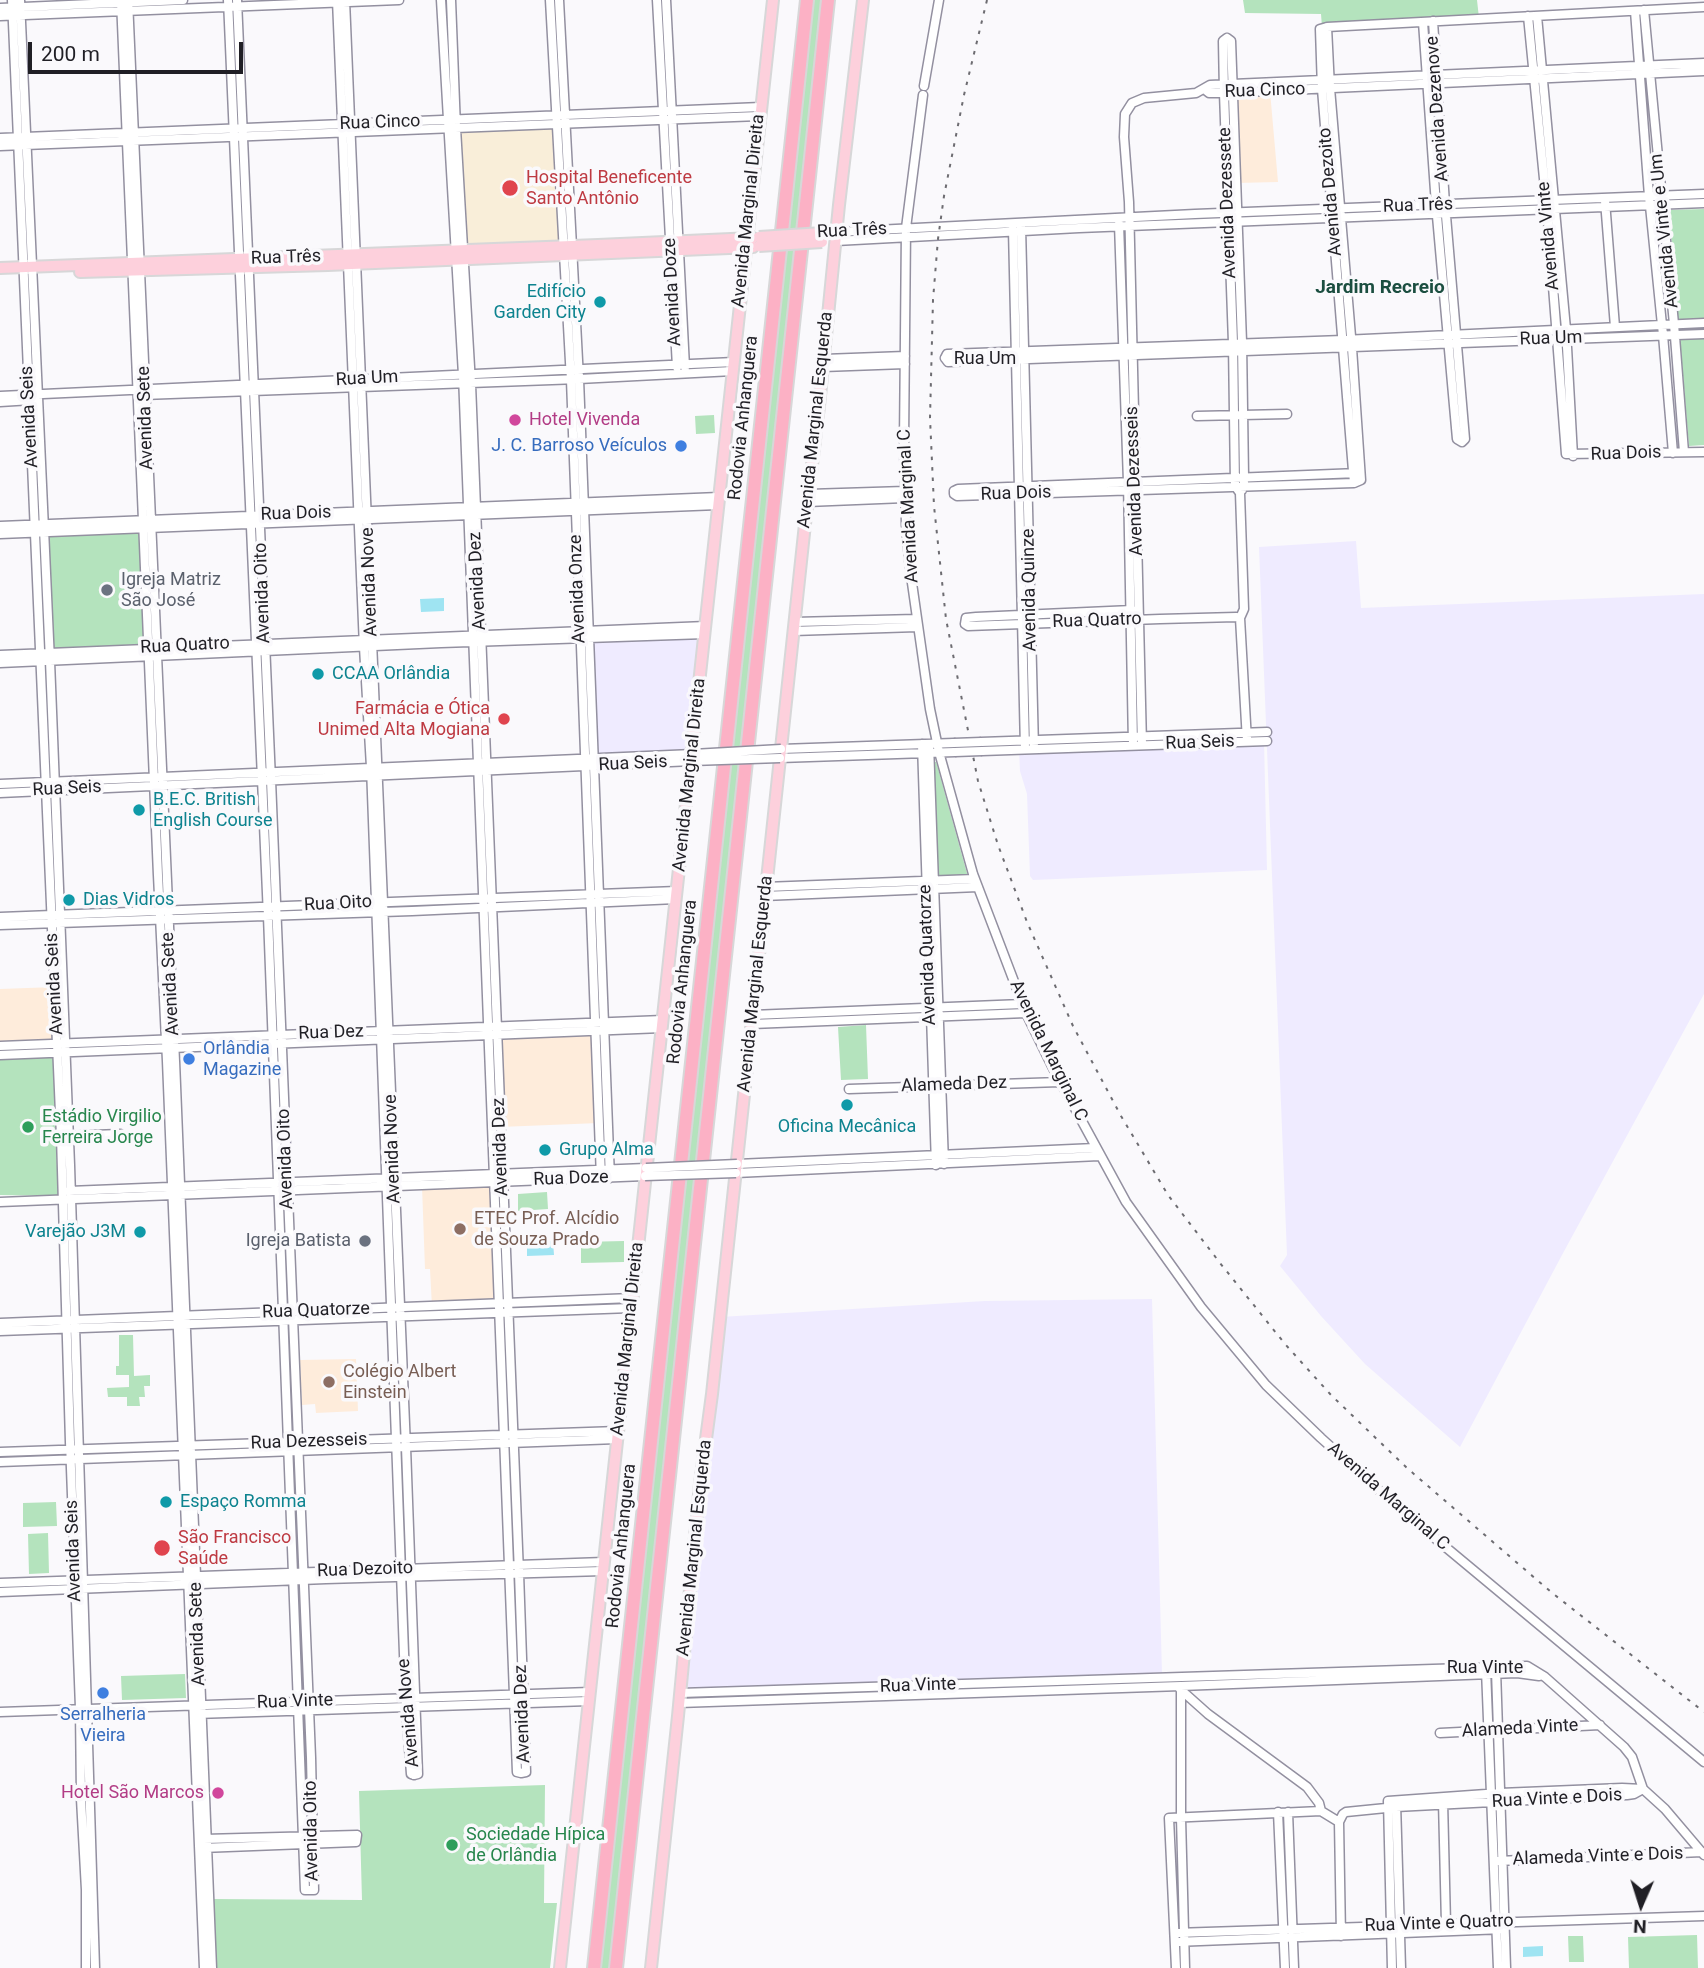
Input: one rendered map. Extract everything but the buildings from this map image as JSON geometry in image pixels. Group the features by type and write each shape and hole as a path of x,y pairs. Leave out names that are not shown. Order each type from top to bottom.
{"highway":[{"name":"Rodovia Anhanguera","path":"594,1968 807,0"},
{"path":"616,1968 828,0"}],"main road":[{"name":"Avenida Marginal Direita","path":"560,1968 773,0"},
{"name":"Avenida Marginal Esquerda","path":"651,1968 700,1485 863,0"},
{"name":"Rua Três","path":"0,275 28,271 675,246 836,237"},
{"name":"Rua Três","path":"0,268 28,271"}],"street":[{"path":"0,8 66,10 183,0"},
{"path":"125,5 399,0"},
{"name":"Avenida Dez","path":"442,0 467,379 519,1699 526,1772 522,1773 517,1772 519,1699"},
{"name":"Avenida Dez","path":"451,0 452,124"},
{"name":"Avenida Onze","path":"550,0 569,250 575,375 606,1174"},
{"name":"Avenida Onze","path":"559,0 560,119"},
{"name":"Avenida Doze","path":"657,0 668,115"},
{"name":"Avenida Doze","path":"666,0 668,115 681,369"},
{"name":"Avenida Marginal C","path":"939,0 924,90 906,232 905,494 917,623 930,709 930,748 976,883 1024,1008 1060,1082 1126,1202 1201,1307 1266,1385 1401,1510 1704,1762"},
{"name":"Avenida Nove","path":"341,1 402,1443 412,1775 418,1774 410,1703"},
{"name":"Avenida Oito","path":"233,4 267,776 309,1890"},
{"name":"Avenida Sete","path":"125,5 197,1710 212,1968"},
{"path":"0,16 17,7"},
{"name":"Avenida Seis","path":"17,7 62,1048 83,1708 95,1968"},
{"path":"1428,21 1704,7"},
{"name":"Avenida Vinte e Um","path":"1639,10 1649,200 1673,453"},
{"name":"Avenida Vinte","path":"1533,16 1543,74 1562,334 1566,453 1571,456"},
{"name":"Avenida Vinte","path":"1533,16 1533,74 1551,204"},
{"name":"Avenida Dezoito","path":"1357,476 1326,84 1324,27 1428,21"},
{"name":"Avenida Dezenove","path":"1428,21 1457,439 1462,442 1465,439 1452,339"},
{"name":"Rua Cinco","path":"1124,222 1127,168 1125,114 1132,103 1144,98 1196,93 1210,85 1228,88 1543,74 1644,69 1704,62"},
{"name":"Rua Cinco","path":"1644,69 1704,71"},
{"name":"Avenida Vinte e Um","path":"1644,69 1662,200 1684,452"},
{"name":"Avenida Dezessete","path":"1228,88 1244,609 1240,618 1243,737"},
{"name":"Rua Cinco","path":"0,138 23,141 169,136 760,111"},
{"name":"Rua Cinco","path":"0,146 23,141"},
{"name":"Rua Três","path":"1662,200 1704,194"},
{"name":"Rua Três","path":"836,237 1649,200 1704,202"},
{"path":"1605,202 1615,327"},
{"name":"Avenida Dezesseis","path":"1124,222 1137,741"},
{"name":"Avenida Quinze","path":"1017,227 1029,745"},
{"name":"Rua Um","path":"1020,355 948,362 945,358 947,354 1020,355 1663,330 1704,323"},
{"name":"Rua Um","path":"1562,334 1615,327 1663,330"},
{"name":"Rua Um","path":"1674,329 1704,334"},
{"path":"824,363 905,360"},
{"name":"Rua Um","path":"0,396 141,393 733,366"},
{"name":"Rua Um","path":"0,402 34,397"},
{"path":"1197,416 1287,414"},
{"name":"Rua Dois","path":"1571,456 1704,452"},
{"name":"Rua Dois","path":"1023,490 957,496 954,493 958,489 1023,490 1240,484 1357,476"},
{"path":"808,498 905,494"},
{"name":"Rua Dois","path":"0,526 40,528 718,501"},
{"name":"Rua Dois","path":"0,534 40,528"},
{"name":"Rua Quatro","path":"976,621 1134,615 1240,618"},
{"path":"794,627 917,623"},
{"name":"Rua Quatro","path":"0,663 46,657 152,652 705,630"},
{"name":"Rua Quatro","path":"0,655 46,657"},
{"name":"Rua Seis","path":"0,784 50,786 692,757 1267,736"},
{"name":"Avenida Quatorze","path":"930,748 930,885 940,1160"},
{"name":"Rua Seis","path":"0,793 50,786"},
{"path":"765,892 976,883"},
{"name":"Rua Oito","path":"0,917 56,919 164,916 676,895"},
{"name":"Rua Oito","path":"0,925 56,919"},
{"path":"752,1020 1024,1008"},
{"name":"Rua Dez","path":"0,1046 62,1048 662,1024"},
{"name":"Rua Dez","path":"0,1055 62,1048"},
{"name":"Alameda Dez","path":"849,1089 1060,1082"},
{"path":"65,1136 120,1134"},
{"name":"Rua Doze","path":"0,1202 67,1195 1097,1152"},
{"name":"Rua Quatorze","path":"0,1322 71,1324 182,1321 631,1303"},
{"name":"Rua Quatorze","path":"0,1331 71,1324"},
{"name":"Rua Dezesseis","path":"0,1452 74,1454 617,1435"},
{"name":"Rua Dezesseis","path":"0,1462 74,1454"},
{"name":"Rua Dezoito","path":"0,1592 192,1580 603,1567"},
{"name":"Rua Dezoito","path":"0,1583 79,1585"},
{"path":"1496,1670 1499,1730 1496,1798"},
{"name":"Rua Vinte","path":"680,1698 1181,1688 1496,1670 1545,1677 1600,1724"},
{"path":"1485,1671 1496,1798 1500,1926 1498,1968"},
{"name":"Rua Vinte","path":"680,1698 1485,1671"},
{"path":"1176,1968 1182,1801 1181,1688"},
{"path":"1181,1688 1208,1714 1307,1787 1319,1803 1321,1811"},
{"name":"Rua Vinte","path":"0,1712 83,1708 197,1710 590,1696"},
{"name":"Avenida Seis","path":"83,1708 80,1799 86,1890 86,1968"},
{"path":"1600,1724 1632,1757 1643,1789 1665,1809 1703,1854"},
{"name":"Alameda Vinte","path":"1440,1733 1600,1724"},
{"name":"Rua Vinte e Dois","path":"1341,1818 1351,1811 1392,1804 1622,1788 1643,1789"},
{"path":"1182,1801 1169,1818 1179,1938 1185,1968"},
{"path":"1443,1801 1446,1924"},
{"path":"1392,1804 1395,1929 1392,1968"},
{"path":"1169,1818 1321,1811 1341,1818 1341,1931"},
{"path":"1278,1812 1288,1933 1294,1968"},
{"path":"1285,1968 1288,1933 1288,1812"},
{"path":"203,1843 308,1840"},
{"name":"Avenida Sete","path":"203,1843 204,1968"},
{"name":"Alameda Vinte e Dois","path":"1498,1861 1703,1854"},
{"name":"Rua Vinte e Quatro","path":"1179,1938 1704,1916"},
{"name":"Rua Vinte e Quatro","path":"1395,1929 1446,1924 1500,1926"},
{"path":"1500,1926 1506,1968"},
{"path":"1395,1929 1401,1968"}],"shaded area":[{"path":"1270,91 1278,182 1236,183 1233,93"},
{"name":"Hospital Beneficente Santo Antônio","path":"556,124 564,247 463,250 456,129"},
{"path":"1356,541 1361,608 1704,594 1704,994 1460,1447 1365,1364 1280,1266 1287,1255 1259,547"},
{"path":"705,634 692,754 594,758 589,639"},
{"path":"1264,741 1267,870 1033,880 1030,876 1027,794 1020,771 1019,750"},
{"path":"55,987 58,1044 0,1046 0,989"},
{"path":"595,1031 599,1123 500,1127 496,1035"},
{"name":"ETEC Prof. Alcídio de Souza Prado","path":"494,1183 499,1304 432,1307 430,1269 425,1269 422,1186"},
{"path":"1152,1299 1162,1674 682,1691 720,1317 985,1301"},
{"name":"Colégio Albert Einstein","path":"356,1359 358,1411 316,1413 315,1404 302,1405 300,1360"}],"green space":[{"path":"811,0 824,0 611,1968 600,1968"},
{"path":"1243,0 1477,0 1479,18 1322,27 1321,14 1245,13"},
{"path":"1704,209 1704,445 1689,446 1669,210"},
{"path":"714,415 715,433 696,434 695,416"},
{"path":"143,528 148,648 50,653 45,533"},
{"path":"933,762 937,765 968,877 936,878"},
{"path":"866,1025 868,1079 841,1080 838,1027"},
{"name":"Estádio Virgilio Ferreira Jorge","path":"53,1057 58,1196 0,1195 0,1058"},
{"path":"547,1192 548,1209 518,1211 518,1194"},
{"path":"624,1241 624,1262 581,1263 581,1242"},
{"path":"119,1335 133,1335 134,1376 150,1375 150,1386 144,1386 145,1397 139,1397 140,1406 127,1406 127,1397 108,1397 107,1388 129,1387 129,1375 116,1375 116,1366 119,1366"},
{"path":"56,1502 57,1526 23,1527 23,1503"},
{"path":"48,1533 49,1573 29,1574 28,1534"},
{"path":"185,1674 186,1698 122,1700 121,1676"},
{"name":"Sociedade Hípica de Orlândia","path":"545,1785 544,1903 557,1903 550,1968 215,1968 212,1899 362,1900 359,1791"},
{"path":"1697,1935 1698,1968 1629,1968 1628,1937"},
{"path":"1568,1936 1583,1936 1584,1962 1569,1962"}],"water":[{"path":"444,598 444,611 421,612 420,599"},
{"path":"553,1241 554,1255 527,1256 527,1242"},
{"path":"1543,1946 1543,1956 1523,1957 1523,1947"}],"railway":[{"path":"987,0 964,95 938,239 933,300 930,418 934,506 946,619 978,781 998,845 1027,922 1073,1026 1121,1116 1168,1195 1285,1344 1331,1395 1407,1468 1551,1592 1704,1712"}],"place":[{"name":"Hospital Beneficente Santo Antônio","path":"510,188"},
{"name":"Edifício Garden City","path":"600,302"},
{"name":"Hotel Vivenda","path":"515,420"},
{"name":"J. C. Barroso Veículos","path":"681,446"},
{"name":"Igreja Matriz São José","path":"107,590"},
{"name":"CCAA Orlândia","path":"318,674"},
{"name":"Farmácia e Ótica Unimed Alta Mogiana","path":"504,719"},
{"name":"B.E.C. British English Course","path":"139,810"},
{"name":"Dias Vidros","path":"69,900"},
{"name":"Orlândia Magazine","path":"189,1059"},
{"name":"Oficina Mecânica","path":"847,1105"},
{"name":"Estádio Virgilio Ferreira Jorge","path":"28,1127"},
{"name":"Grupo Alma","path":"545,1150"},
{"name":"ETEC Prof. Alcídio de Souza Prado","path":"460,1229"},
{"name":"Varejão J3M","path":"140,1232"},
{"name":"Igreja Batista","path":"365,1241"},
{"name":"Colégio Albert Einstein","path":"329,1382"},
{"name":"Espaço Romma","path":"166,1502"},
{"name":"São Francisco Saúde","path":"162,1548"},
{"name":"Serralheria Vieira","path":"103,1693"},
{"name":"Hotel São Marcos","path":"218,1793"},
{"name":"Sociedade Hípica de Orlândia","path":"452,1845"}],"district":[{"name":"Jardim Recreio","path":"1380,288"}]}
